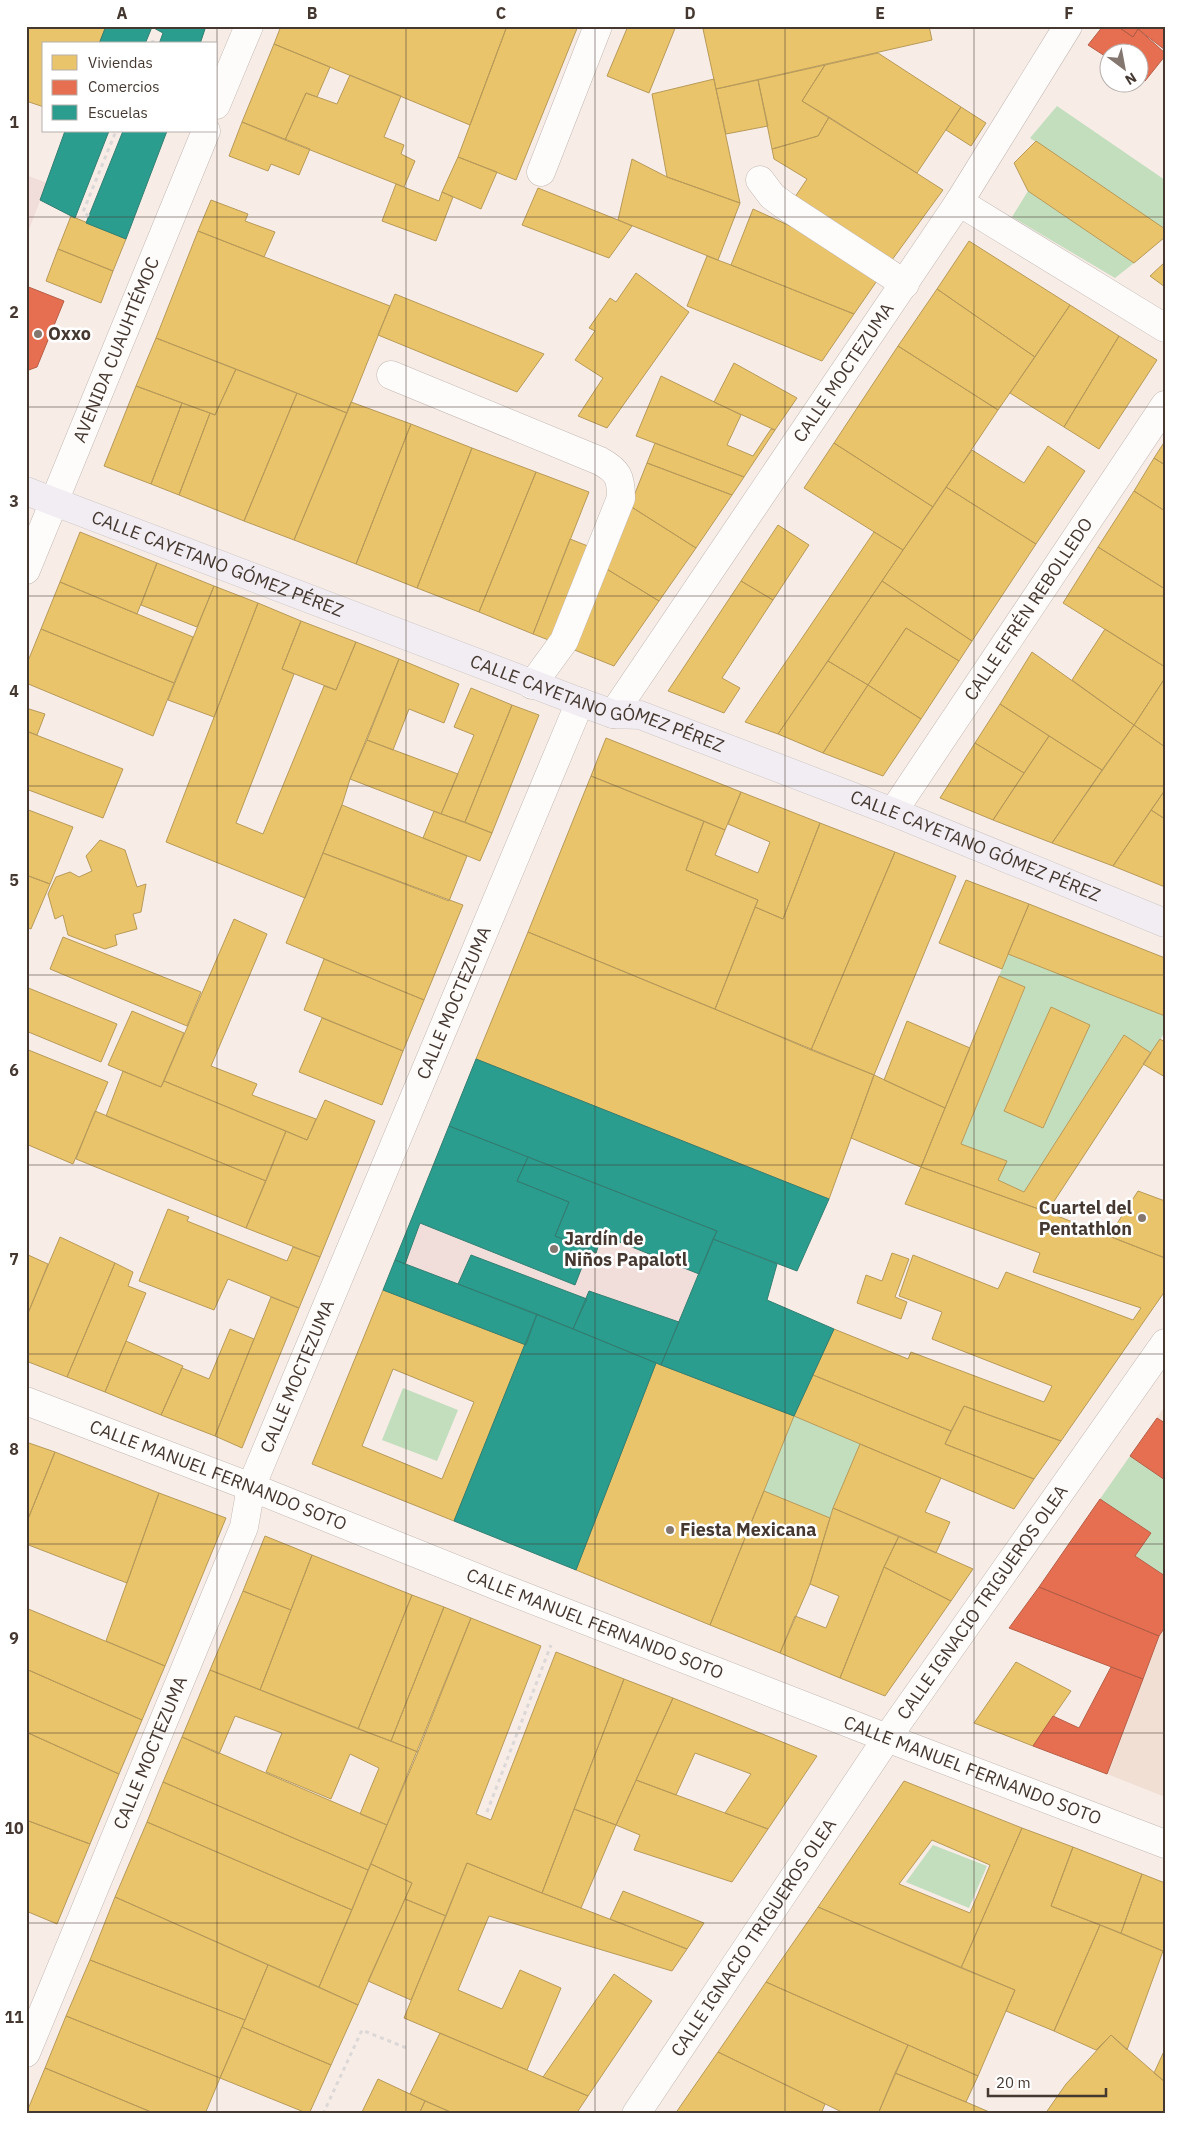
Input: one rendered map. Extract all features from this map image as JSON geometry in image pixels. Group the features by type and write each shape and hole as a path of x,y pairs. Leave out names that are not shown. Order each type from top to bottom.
{"main road":[{"name":"CALLE CAYETANO GÓMEZ PÉREZ","path":"26,491 532,685 613,714 640,715 893,812 1165,923"}],"street":[{"path":"218,100 249,26"},
{"path":"541,172 598,26"},
{"name":"CALLE MOCTEZUMA","path":"613,714 960,202 1068,26"},
{"name":"AVENIDA CUAUHTÉMOC","path":"26,570 206,132"},
{"path":"760,180 772,196 784,205 904,284"},
{"path":"960,202 1165,328"},
{"path":"391,375 600,461 614,468 621,482 621,498 564,641 532,685"},
{"name":"CALLE EFRÉN REBOLLEDO","path":"893,812 1165,405"},
{"name":"CALLE MOCTEZUMA","path":"26,2053 244,1527 251,1487 580,702"},
{"name":"CALLE IGNACIO TRIGUEROS OLEA","path":"636,2114 887,1738 1165,1343"},
{"name":"CALLE MANUEL FERNANDO SOTO","path":"26,1401 251,1487 505,1589 887,1738 1165,1844"}],"path":[{"path":"153,42 154,37"},
{"path":"89,216 83,212 116,132"},
{"path":"487,1812 549,1649"},
{"path":"323,2114 362,2030 409,2049"}],"shaded area":[{"path":"26,175 47,183 26,237"},
{"name":"Jardín de Niños Papalotl","path":"449,1126 717,1231 679,1322 537,1314 395,1260"},
{"path":"1165,1406 1165,1797 1107,1774 1159,1636 1039,1587"}],"green space":[{"path":"1057,106 1165,180 1165,230 1030,138"},
{"path":"1028,191 1134,263 1115,278 1012,217"},
{"path":"1008,954 1165,1016 1165,1032 1151,1053 1123,1036 1024,1192 998,1180 1007,1161 961,1144 1025,988 999,976","holes":["1051,1007 1090,1025 1043,1128 1004,1110"]},
{"path":"403,1388 458,1410 437,1461 382,1440"},
{"path":"794,1416 860,1444 830,1518 764,1491"},
{"path":"1130,1456 1165,1480 1165,1576 1135,1556 1151,1533 1100,1499"},
{"path":"933,1845 987,1866 969,1908 906,1882"}],"building: Viviendas":[{"path":"26,26 106,26 100,42 42,42 42,106 26,101"},
{"path":"281,26 507,26 470,125 274,44"},
{"path":"507,26 578,26 516,180 458,157"},
{"path":"628,26 676,26 649,93 607,76"},
{"path":"716,26 929,26 932,40 716,89 703,29"},
{"path":"274,44 330,67 317,97 306,93 285,140 242,122"},
{"path":"878,53 961,107 917,173 802,101 825,65"},
{"path":"825,65 802,101 829,117 818,136 772,149 758,80"},
{"path":"350,75 401,96 384,137 404,145 401,154 415,161 404,187 285,140 306,93 337,104"},
{"path":"714,79 740,203 667,177 652,94"},
{"path":"758,80 768,126 726,134 716,89"},
{"path":"961,107 986,123 971,146 946,130"},
{"path":"829,117 943,190 889,264 793,200 807,179 774,159 772,149 818,136"},
{"path":"242,122 310,149 299,175 271,164 268,171 229,156"},
{"path":"1036,141 1165,229 1165,237 1134,263 1028,191 1014,163"},
{"path":"458,157 497,172 481,209 442,192"},
{"path":"632,159 667,177 740,203 718,260 618,220"},
{"path":"396,184 439,201 442,192 453,197 436,241 382,221"},
{"path":"538,188 632,226 609,258 522,225"},
{"path":"211,200 248,214 245,221 275,232 264,257 198,231"},
{"path":"753,209 821,240 881,275 854,314 731,265"},
{"path":"71,216 126,239 113,271 58,249"},
{"path":"198,231 390,306 347,413 156,338"},
{"path":"969,241 1070,305 1035,357 937,289"},
{"path":"58,249 113,271 101,303 46,281"},
{"path":"707,256 854,314 822,361 687,306"},
{"path":"1165,262 1165,287 1150,276"},
{"path":"636,273 689,312 607,428 578,416 603,378 575,360 595,331 589,328 610,298 616,302"},
{"path":"937,289 1035,357 998,410 898,346"},
{"path":"395,294 544,354 517,392 378,335"},
{"path":"1070,305 1119,336 1064,427 1010,393"},
{"path":"1119,336 1157,360 1099,449 1064,427"},
{"path":"156,338 236,369 215,415 136,386"},
{"path":"898,346 998,410 933,507 834,443"},
{"path":"734,363 797,398 775,430 714,402"},
{"path":"236,369 297,393 244,521 179,495 210,413 215,415"},
{"path":"661,376 741,415 727,445 753,456 771,429 775,430 744,477 636,436"},
{"path":"136,386 182,403 151,484 104,466"},
{"path":"297,393 347,413 294,540 244,521"},
{"path":"351,402 411,424 356,564 294,540"},
{"path":"182,403 210,413 179,495 151,484"},
{"path":"411,424 472,448 417,588 356,564"},
{"path":"1165,441 1165,465 1154,458"},
{"path":"655,443 744,477 732,495 647,463"},
{"path":"834,443 933,507 903,550 804,488"},
{"path":"1048,446 1085,471 1036,544 946,487 972,450 1024,483"},
{"path":"472,448 536,472 479,612 417,588"},
{"path":"1154,458 1165,465 1165,511 1134,491"},
{"path":"647,463 732,495 696,548 630,506"},
{"path":"536,472 589,492 533,634 479,612"},
{"path":"946,487 1036,544 972,641 882,581"},
{"path":"1134,491 1165,511 1165,589 1098,547"},
{"path":"630,506 696,548 659,601 605,568"},
{"path":"778,525 809,545 773,600 741,581"},
{"path":"80,532 157,563 137,614 60,582"},
{"path":"874,532 903,550 882,581 778,734 745,722"},
{"path":"570,539 593,548 572,649 533,634"},
{"path":"1098,547 1165,589 1165,667 1063,603"},
{"path":"157,563 214,586 197,627 141,605"},
{"path":"605,568 659,601 614,666 572,649"},
{"path":"741,581 773,600 722,678 740,688 724,713 668,691"},
{"path":"882,581 972,641 959,661 906,628 868,685 828,661"},
{"path":"60,582 193,637 174,683 41,629"},
{"path":"214,586 258,603 214,717 168,700"},
{"path":"258,603 301,621 282,669 294,674 236,823 263,834 324,686 336,690 356,642 399,659 350,779 342,805 305,898 166,842"},
{"path":"301,621 356,642 336,690 282,669"},
{"path":"906,628 959,661 921,719 868,685"},
{"path":"41,629 174,683 153,736 26,683 26,666"},
{"path":"1105,629 1165,667 1165,678 1134,725 1072,680"},
{"path":"1032,652 1134,725 1102,770 1000,704"},
{"path":"399,659 459,684 444,723 409,709 393,750 367,740"},
{"path":"828,661 868,685 823,753 778,734"},
{"path":"1165,678 1165,747 1134,725"},
{"path":"868,685 921,719 883,776 823,753"},
{"path":"471,688 512,705 465,822 441,814 474,735 454,727"},
{"path":"1000,704 1049,736 1024,773 975,743"},
{"path":"512,705 539,715 492,833 465,822"},
{"path":"26,708 45,714 37,735 26,731"},
{"path":"1134,725 1165,747 1165,790 1113,866 1052,843"},
{"path":"26,731 123,769 103,818 26,789"},
{"path":"1049,736 1102,770 1052,843 993,820"},
{"path":"606,738 741,792 725,830 591,776"},
{"path":"367,740 458,774 441,814 350,779"},
{"path":"975,743 1024,773 993,820 940,798"},
{"path":"591,776 704,821 686,870 758,900 715,1009 528,932"},
{"path":"1165,790 1165,819 1151,810"},
{"path":"741,792 820,823 783,919 755,907 758,900 686,870 704,821 725,830 715,855 758,873 770,842 728,824"},
{"path":"342,805 467,856 449,901 323,853"},
{"path":"26,809 73,827 50,884 26,875"},
{"path":"1151,810 1165,819 1165,887 1113,866"},
{"path":"434,811 492,833 480,861 423,838"},
{"path":"820,823 895,852 811,1050 715,1009 755,907 783,919"},
{"path":"100,840 125,850 137,887 146,884 141,912 133,914 137,929 115,935 117,945 105,949 68,935 63,915 55,919 48,894 56,877 70,872 79,877 92,871 86,856"},
{"path":"895,852 956,876 874,1075 811,1050"},
{"path":"323,853 463,905 424,1000 286,943"},
{"path":"26,875 50,884 31,929 26,927"},
{"path":"966,880 1029,904 1002,969 939,943"},
{"path":"1029,904 1165,958 1165,1016 1008,954"},
{"path":"234,919 267,934 211,1066 257,1084 252,1095 316,1119 307,1140 164,1081"},
{"path":"528,932 874,1075 829,1199 476,1059"},
{"path":"63,937 201,992 187,1026 50,969"},
{"path":"324,959 424,1000 403,1051 304,1010"},
{"path":"999,976 1025,987 961,1144 1007,1161 998,1180 1024,1192 1124,1035 1151,1053 1047,1212 921,1167"},
{"path":"26,987 117,1024 101,1062 26,1031"},
{"path":"1051,1007 1090,1025 1043,1128 1004,1111"},
{"path":"132,1011 184,1033 161,1087 108,1065"},
{"path":"322,1018 403,1051 382,1105 299,1072"},
{"path":"907,1021 970,1048 945,1108 884,1080"},
{"path":"1160,1039 1165,1042 1165,1077 1143,1064"},
{"path":"26,1049 108,1082 73,1164 26,1144"},
{"path":"123,1071 161,1087 164,1081 286,1131 266,1181 106,1116"},
{"path":"874,1075 945,1108 921,1167 851,1138"},
{"path":"325,1100 375,1121 320,1257 246,1228 286,1131 307,1140"},
{"path":"95,1111 266,1181 246,1228 76,1159"},
{"path":"921,1167 1047,1212 1165,1258 1165,1291 1061,1441 964,1406 951,1431 813,1375 834,1329 908,1359 911,1352 1044,1402 1052,1386 932,1339 942,1312 899,1296 913,1255 998,1289 1006,1272 1133,1320 1141,1308 1033,1272 1040,1253 905,1204"},
{"name":"Cuartel del Pentathlon","path":"1138,1191 1165,1201 1165,1258 1109,1236"},
{"path":"168,1209 189,1217 187,1221 287,1261 293,1247 320,1257 299,1308 228,1279 214,1310 139,1281"},
{"path":"60,1237 115,1263 67,1377 26,1361 26,1318"},
{"path":"892,1253 909,1259 895,1297 907,1302 901,1319 857,1303 866,1275 882,1281"},
{"path":"26,1254 48,1264 26,1318"},
{"path":"115,1263 133,1272 128,1286 146,1293 105,1392 67,1377"},
{"path":"383,1290 526,1345 454,1521 312,1464","holes":["393,1369 474,1402 442,1479 362,1446"]},
{"path":"271,1297 299,1308 242,1448 215,1436"},
{"path":"230,1329 254,1339 215,1436 161,1415 182,1368 209,1379"},
{"path":"126,1341 183,1366 161,1415 105,1392"},
{"name":"Fiesta Mexicana","path":"656,1363 794,1416 710,1625 576,1570"},
{"path":"813,1375 951,1431 945,1444 1034,1479 1014,1509 794,1416"},
{"path":"964,1406 1061,1441 1034,1479 945,1444"},
{"path":"26,1442 55,1452 26,1524"},
{"path":"860,1444 941,1478 925,1512 950,1522 936,1553 833,1508"},
{"path":"55,1452 159,1493 127,1583 26,1544 26,1524"},
{"path":"764,1491 830,1518 810,1584 780,1653 710,1625"},
{"path":"159,1493 226,1518 165,1666 106,1641"},
{"path":"833,1508 899,1536 884,1567 840,1678 780,1653 795,1616 826,1628 839,1596 810,1584"},
{"path":"265,1536 312,1555 291,1610 243,1591"},
{"path":"899,1536 973,1569 951,1601 884,1567"},
{"path":"312,1555 412,1595 358,1729 260,1690"},
{"path":"884,1567 951,1601 885,1696 840,1678"},
{"path":"243,1591 291,1610 260,1690 210,1670"},
{"path":"412,1595 444,1607 391,1741 358,1729"},
{"path":"444,1607 471,1618 418,1752 391,1741"},
{"path":"26,1608 165,1666 142,1720 26,1669"},
{"path":"471,1618 541,1646 476,1814 491,1820 556,1652 624,1679 542,1893 467,1863 446,1916 405,1899 412,1883 371,1864"},
{"path":"1016,1662 1071,1691 1033,1746 974,1723"},
{"path":"26,1669 142,1720 119,1774 26,1732"},
{"path":"210,1670 418,1752 387,1825 360,1814 379,1768 350,1754 331,1799 266,1772 282,1733 235,1716 219,1754 182,1737"},
{"path":"624,1679 673,1698 616,1825 574,1809"},
{"path":"673,1698 817,1756 768,1829 725,1813 751,1774 695,1753 676,1795 636,1780"},
{"path":"26,1732 119,1774 90,1844 26,1820"},
{"path":"182,1737 387,1825 368,1870 163,1782"},
{"path":"636,1780 768,1829 732,1882 634,1850 640,1835 616,1825"},
{"path":"904,1781 1022,1828 961,1968 818,1907","holes":["932,1840 990,1865 970,1913 899,1884"]},
{"path":"163,1782 368,1870 352,1910 147,1822"},
{"path":"574,1809 616,1825 581,1908 542,1893"},
{"path":"26,1820 90,1844 57,1924 26,1911"},
{"path":"147,1822 352,1910 319,1987 115,1897"},
{"path":"1022,1828 1073,1847 1051,1906 1100,1925 1054,2031 1006,2011 1015,1990 961,1968"},
{"path":"1073,1847 1142,1874 1121,1933 1051,1906"},
{"path":"467,1863 687,1949 672,1971 489,1916 458,1990 502,2009 520,1970 561,1988 527,2070 404,2018"},
{"path":"371,1864 412,1883 358,2005 319,1987"},
{"path":"1142,1874 1165,1883 1165,1952 1121,1933"},
{"path":"623,1891 704,1923 687,1949 610,1919"},
{"path":"115,1897 268,1965 245,2020 90,1960"},
{"path":"405,1899 446,1916 411,2000 368,1981"},
{"path":"818,1907 1015,1990 978,2076 766,1982"},
{"path":"1100,1925 1163,1951 1127,2050 1111,2035 1096,2050 1054,2031"},
{"path":"90,1960 245,2020 220,2078 66,2016"},
{"path":"268,1965 358,2005 331,2065 242,2027"},
{"path":"614,1974 652,2001 588,2096 543,2077"},
{"path":"766,1982 908,2045 878,2114 846,2114 718,2052"},
{"path":"66,2016 220,2078 205,2114 156,2114 45,2068"},
{"path":"242,2027 331,2065 309,2114 220,2078"},
{"path":"440,2033 588,2096 576,2114 455,2114 410,2094"},
{"path":"1111,2035 1165,2082 1165,2114 1045,2114 1066,2084"},
{"path":"908,2045 978,2076 966,2102 895,2073"},
{"path":"1165,2049 1165,2082 1154,2073"},
{"path":"718,2052 825,2104 821,2114 675,2114"},
{"path":"45,2068 156,2114 26,2114"},
{"path":"895,2073 966,2102 994,2114 878,2114"},
{"path":"378,2079 425,2101 419,2114 361,2114"},
{"path":"425,2101 455,2114 419,2114"}],"building: Comercios":[{"path":"1103,26 1117,26 1133,37 1138,29 1165,53 1165,56 1148,77 1148,42 1098,42 1098,52 1088,45"},
{"path":"1117,26 1165,26 1165,50 1138,29 1133,37"},
{"name":"Oxxo","path":"26,286 64,301 37,367 26,371"},
{"path":"1157,1418 1165,1423 1165,1480 1130,1456"},
{"path":"1100,1499 1151,1533 1135,1556 1165,1576 1165,1627 1159,1636 1039,1587"},
{"path":"1039,1587 1159,1636 1143,1679 1009,1628"},
{"path":"1111,1667 1143,1679 1107,1774 1033,1746 1053,1716 1079,1728"}],"building: Escuelas":[{"path":"106,26 206,26 201,42 160,42 163,33 152,27 146,42 100,42"},
{"path":"65,132 109,132 75,218 40,200"},
{"path":"123,132 167,132 126,239 86,223"},
{"path":"476,1059 829,1199 797,1271 713,1239 717,1231 449,1126"},
{"path":"449,1126 528,1157 517,1181 569,1202 555,1236 589,1249 575,1285 420,1223 405,1264 395,1260"},
{"path":"528,1157 717,1231 699,1274 602,1235 596,1253 555,1236 569,1202 517,1181"},
{"path":"713,1239 777,1264 767,1300 834,1329 794,1416 661,1365"},
{"path":"471,1255 587,1299 573,1329 458,1284"},
{"path":"395,1260 537,1314 526,1345 383,1290"},
{"path":"589,1291 679,1322 661,1365 573,1329"},
{"path":"537,1314 656,1363 576,1570 454,1521"}],"place":[{"name":"Oxxo","path":"38,334"},
{"name":"Cuartel del Pentathlon","path":"1142,1218"},
{"name":"Jardín de Niños Papalotl","path":"554,1249"},
{"name":"Fiesta Mexicana","path":"670,1530"}]}
